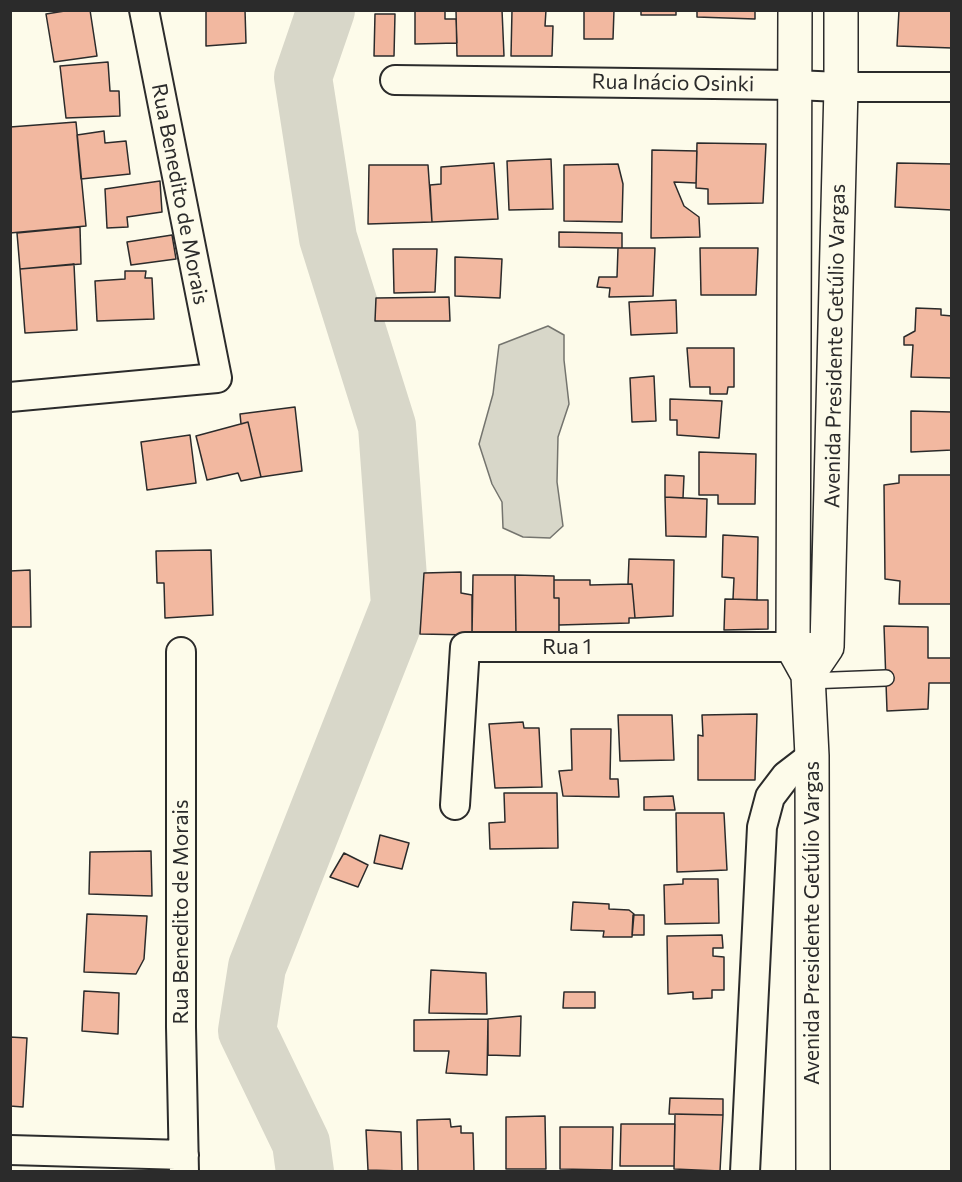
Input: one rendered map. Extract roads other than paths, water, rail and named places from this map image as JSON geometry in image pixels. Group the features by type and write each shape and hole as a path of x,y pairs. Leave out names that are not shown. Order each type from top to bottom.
{"main road":[{"name":"Avenida Presidente Getúlio Vargas","path":"795,10 794,85 803,668 812,756 813,1172"},
{"name":"Avenida Presidente Getúlio Vargas","path":"803,668 827,647 841,10"}],"street":[{"name":"Rua Benedito de Morais","path":"10,397 217,378 144,10"},
{"name":"Rua Inácio Osinki","path":"395,80 951,87"},
{"name":"Rua 1","path":"455,805 465,647 803,668"},
{"name":"Rua Benedito de Morais","path":"181,652 181,1027 184,1163"},
{"path":"745,1172 762,827 770,797 786,776 812,756"},
{"path":"10,1150 184,1163"}],"lane":[{"path":"803,668 886,678"}],"waterway":[{"path":"305,1172 301,1143 247,1031 257,967 400,605 387,426 328,238 303,77 326,10"}]}
